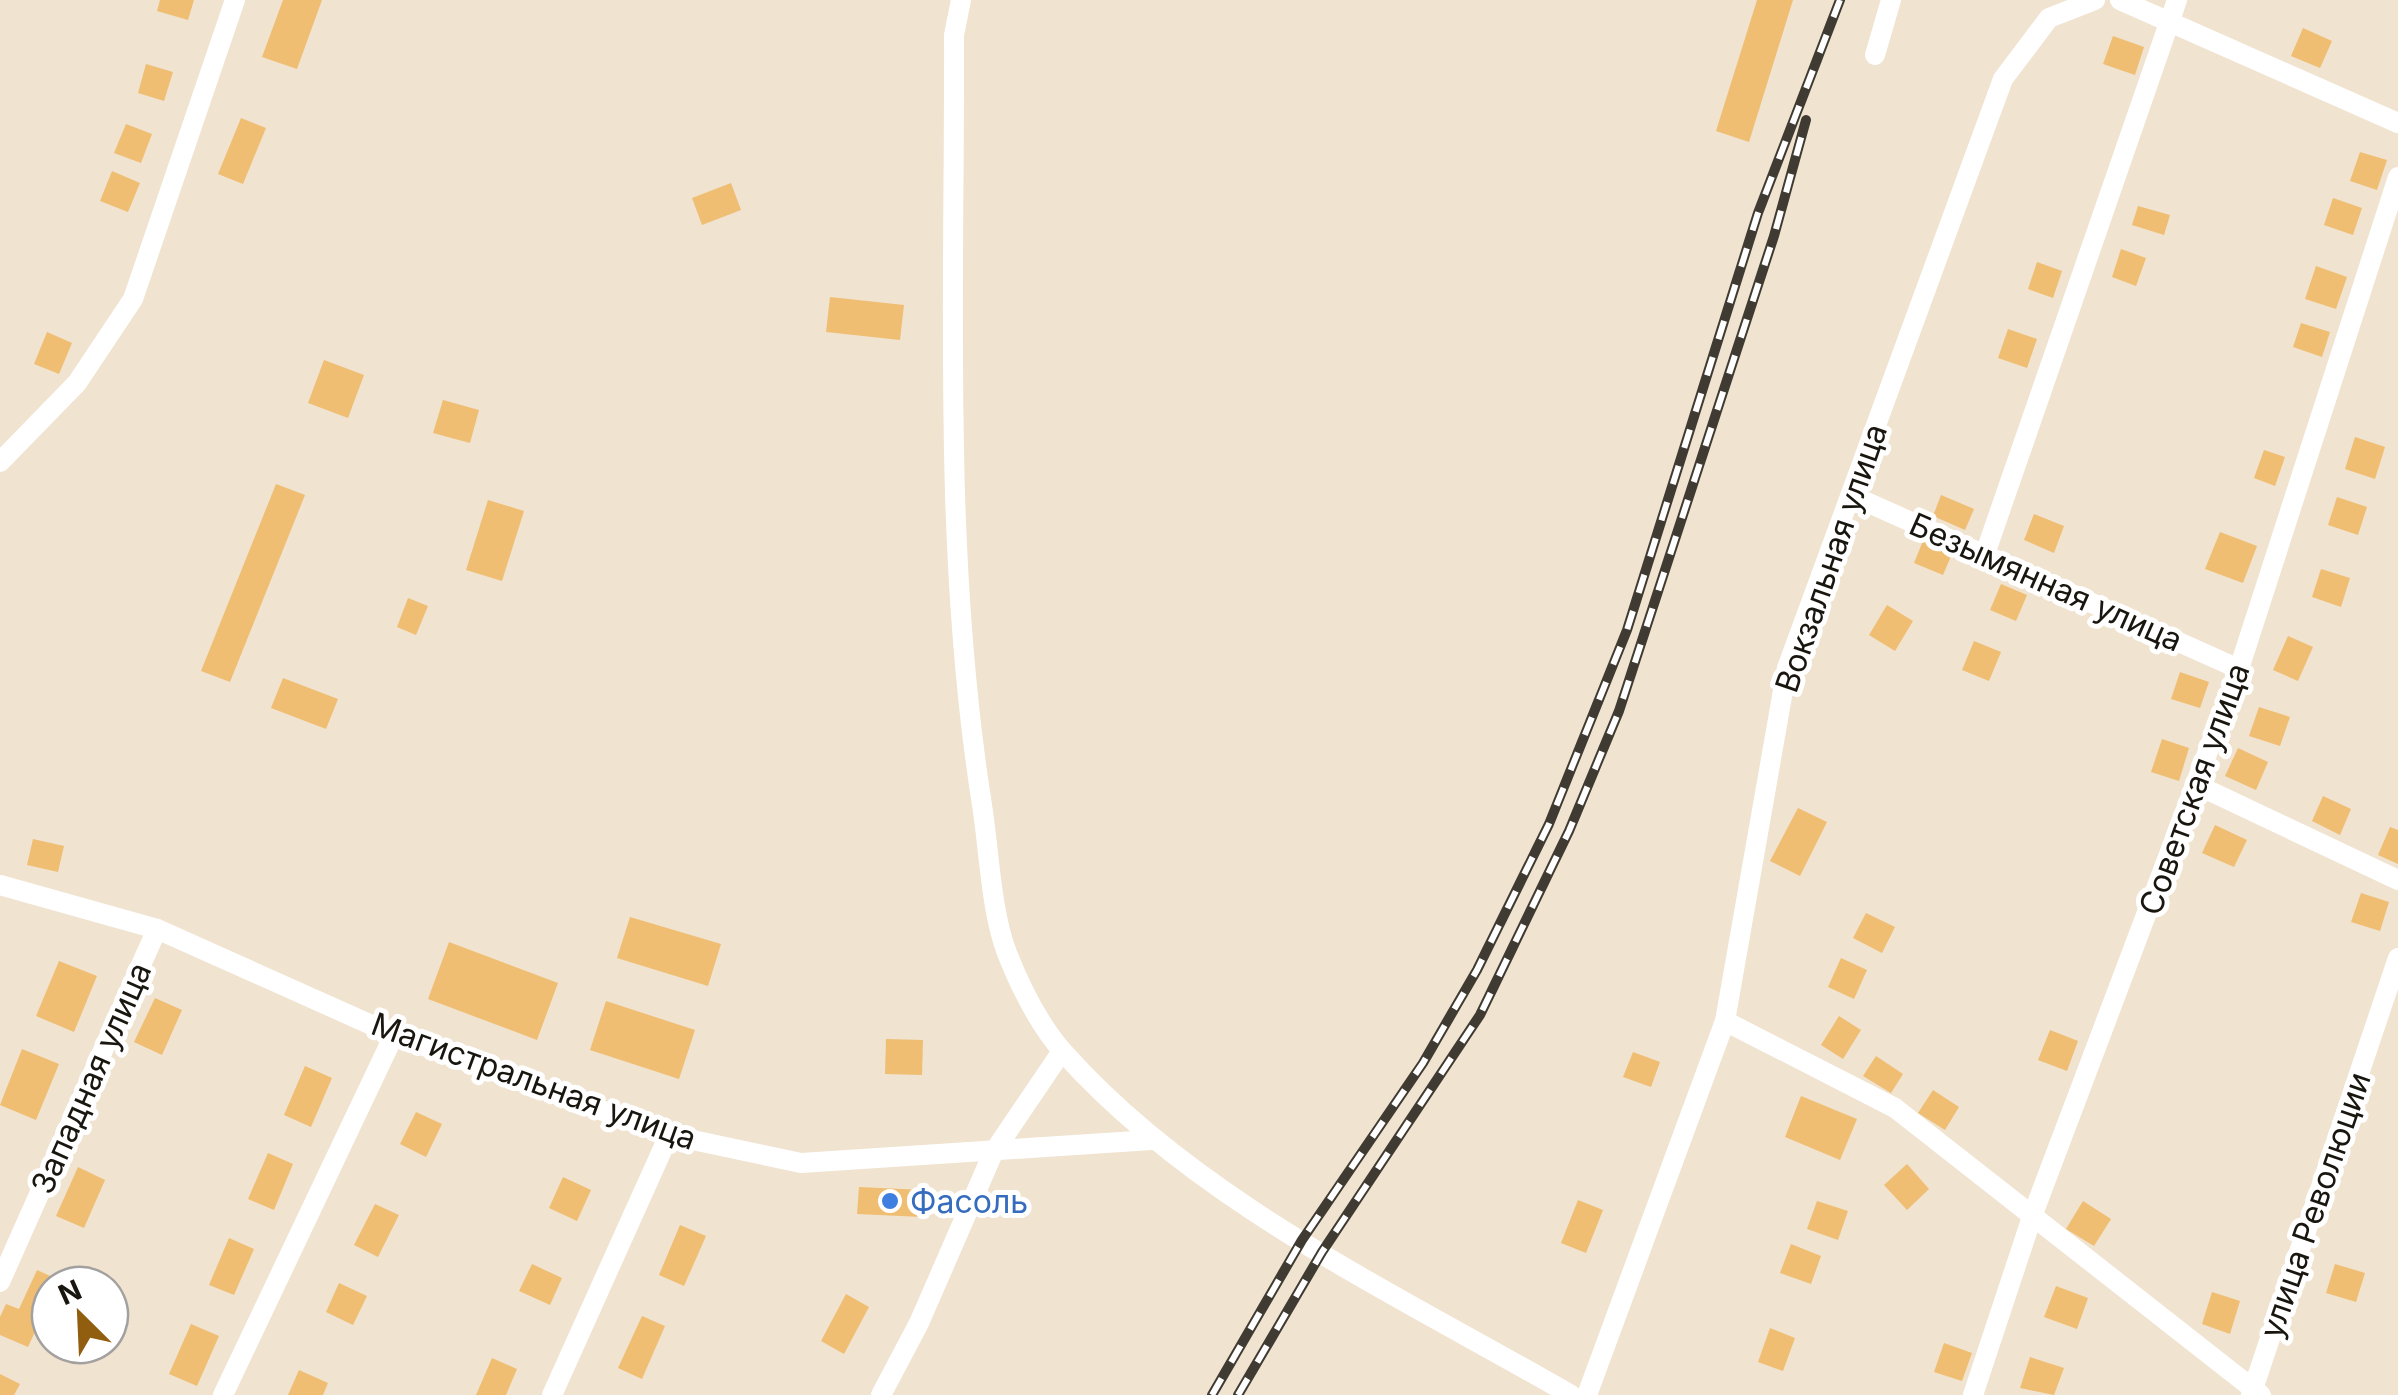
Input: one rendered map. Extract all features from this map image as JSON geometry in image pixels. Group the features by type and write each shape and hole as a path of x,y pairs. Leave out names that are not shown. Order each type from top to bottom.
{"street":[{"path":"0,462 77,383 133,299 234,0"},
{"path":"961,0 954,35 956,437 965,693 1005,950 1062,1051 1151,1140 1302,1240 1571,1395"},
{"path":"1875,56 1891,0"},
{"name":"Вокзальная улица","path":"1587,1395 1725,1021 1786,668 2004,78 2049,18 2095,0"},
{"path":"2120,0 2398,122"},
{"path":"1985,554 2176,0"},
{"name":"Советская улица","path":"1973,1395 2033,1214 2240,669 2398,178"},
{"name":"Безымянная улица","path":"1852,495 2240,669"},
{"path":"2197,785 2398,880"},
{"name":"Магистральная улица","path":"0,886 158,928 394,1035 669,1135 800,1163 1151,1140"},
{"name":"Западная улица","path":"0,1282 158,928"},
{"name":"улица Революции","path":"2255,1393 2398,958"},
{"path":"1725,1021 1894,1108 2255,1393"},
{"path":"223,1395 394,1035"},
{"path":"881,1395 943,1270 993,1153 1062,1051"},
{"path":"552,1395 669,1135"}],"building":[{"path":"160,0 194,0 188,20 157,11"},
{"path":"283,0 322,0 297,69 262,57"},
{"path":"1757,0 1793,0 1749,142 1716,131"},
{"path":"2303,28 2332,41 2320,68 2291,56"},
{"path":"2113,36 2144,47 2135,75 2103,64"},
{"path":"146,64 173,72 164,101 138,93"},
{"path":"241,118 266,128 243,184 218,174"},
{"path":"126,124 152,134 141,163 114,153"},
{"path":"2360,152 2387,160 2377,190 2350,181"},
{"path":"112,171 140,183 128,212 100,201"},
{"path":"731,183 741,210 702,225 692,198"},
{"path":"2333,198 2362,208 2353,235 2324,225"},
{"path":"2138,206 2170,215 2164,235 2132,225"},
{"path":"2121,249 2146,258 2136,286 2112,277"},
{"path":"2037,262 2062,271 2053,298 2028,289"},
{"path":"2316,266 2347,277 2336,309 2305,299"},
{"path":"830,297 904,305 900,340 826,332"},
{"path":"2301,323 2330,332 2322,357 2293,347"},
{"path":"2008,329 2037,339 2027,368 1998,358"},
{"path":"47,332 72,343 59,374 34,364"},
{"path":"324,360 364,375 348,418 308,403"},
{"path":"443,400 479,410 470,443 433,433"},
{"path":"2355,437 2385,447 2375,479 2345,469"},
{"path":"2264,450 2285,457 2275,486 2254,478"},
{"path":"276,484 305,495 230,682 201,671"},
{"path":"1941,495 1974,509 1965,530 1933,516"},
{"path":"2337,497 2367,507 2358,535 2328,525"},
{"path":"488,500 524,511 502,581 466,570"},
{"path":"2034,514 2064,526 2054,553 2024,540"},
{"path":"2220,532 2257,546 2243,583 2205,569"},
{"path":"1925,536 1954,549 1943,575 1914,563"},
{"path":"2321,569 2350,578 2341,607 2312,597"},
{"path":"2001,584 2027,595 2016,621 1990,610"},
{"path":"408,598 428,606 416,635 397,627"},
{"path":"1887,605 1913,621 1895,651 1869,635"},
{"path":"2288,636 2313,647 2298,681 2273,670"},
{"path":"1974,641 2001,652 1989,681 1962,670"},
{"path":"2180,672 2209,682 2200,708 2171,699"},
{"path":"283,678 338,699 326,729 271,708"},
{"path":"2259,707 2290,717 2280,746 2249,736"},
{"path":"2162,739 2189,748 2179,781 2151,772"},
{"path":"2238,748 2268,762 2256,790 2225,776"},
{"path":"2323,796 2351,809 2340,835 2312,821"},
{"path":"1798,808 1827,822 1800,876 1770,861"},
{"path":"2215,825 2247,840 2234,867 2202,853"},
{"path":"2390,827 2398,830 2398,864 2378,855"},
{"path":"33,839 64,846 58,872 27,865"},
{"path":"2361,893 2389,902 2380,931 2351,922"},
{"path":"1866,913 1895,927 1882,953 1853,938"},
{"path":"630,917 721,944 708,986 617,958"},
{"path":"449,942 558,983 537,1040 428,999"},
{"path":"1841,958 1867,970 1854,999 1828,987"},
{"path":"59,961 97,976 74,1032 36,1016"},
{"path":"155,998 182,1010 162,1055 134,1042"},
{"path":"606,1001 695,1030 679,1079 590,1050"},
{"path":"1839,1016 1861,1030 1843,1059 1821,1045"},
{"path":"2050,1030 2078,1041 2067,1071 2038,1060"},
{"path":"886,1039 923,1040 922,1075 885,1074"},
{"path":"22,1049 59,1064 36,1120 0,1105"},
{"path":"1633,1052 1660,1062 1651,1087 1623,1077"},
{"path":"1876,1056 1903,1074 1891,1093 1863,1076"},
{"path":"305,1066 332,1078 311,1127 284,1115"},
{"path":"1933,1090 1959,1107 1945,1130 1918,1113"},
{"path":"1801,1096 1857,1119 1840,1160 1785,1137"},
{"path":"416,1112 442,1124 426,1157 400,1144"},
{"path":"268,1153 293,1164 274,1210 248,1199"},
{"path":"1907,1164 1929,1189 1907,1210 1884,1185"},
{"path":"78,1167 105,1180 84,1228 56,1216"},
{"path":"563,1177 591,1190 577,1221 549,1208"},
{"path":"859,1187 923,1190 922,1217 857,1214"},
{"path":"1578,1200 1603,1210 1586,1253 1561,1243"},
{"path":"1817,1201 1848,1211 1838,1240 1807,1229"},
{"path":"2083,1201 2111,1219 2094,1246 2066,1229"},
{"path":"375,1204 399,1215 378,1257 354,1245"},
{"path":"680,1225 706,1236 684,1286 659,1275"},
{"path":"229,1238 254,1249 234,1295 209,1285"},
{"path":"1791,1244 1821,1256 1811,1284 1780,1273"},
{"path":"532,1264 562,1278 550,1305 519,1291"},
{"path":"2335,1264 2365,1273 2356,1302 2326,1293"},
{"path":"339,1283 367,1296 353,1325 326,1312"},
{"path":"30,1285 28,1347 0,1335 0,1317 6,1304 19,1309"},
{"path":"2056,1286 2088,1298 2077,1329 2044,1317"},
{"path":"2212,1292 2240,1301 2230,1334 2202,1324"},
{"path":"846,1294 869,1307 844,1354 821,1341"},
{"path":"642,1316 665,1326 642,1379 618,1368"},
{"path":"191,1324 219,1336 197,1386 169,1374"},
{"path":"1770,1328 1795,1338 1783,1371 1758,1362"},
{"path":"1944,1343 1972,1353 1962,1381 1934,1372"},
{"path":"2030,1357 2064,1368 2054,1395 2020,1388"},
{"path":"492,1358 517,1369 506,1395 476,1395"},
{"path":"299,1370 328,1383 323,1395 288,1395"},
{"path":"0,1374 20,1384 14,1395 0,1395"}],"railway":[{"path":"1212,1395 1302,1240 1423,1063 1477,970 1549,824 1627,630 1758,213 1840,0"},
{"path":"1238,1395 1322,1252 1480,1015 1569,831 1619,711 1774,236 1806,120"}],"place":[{"name":"Фасоль","path":"890,1201"}]}
